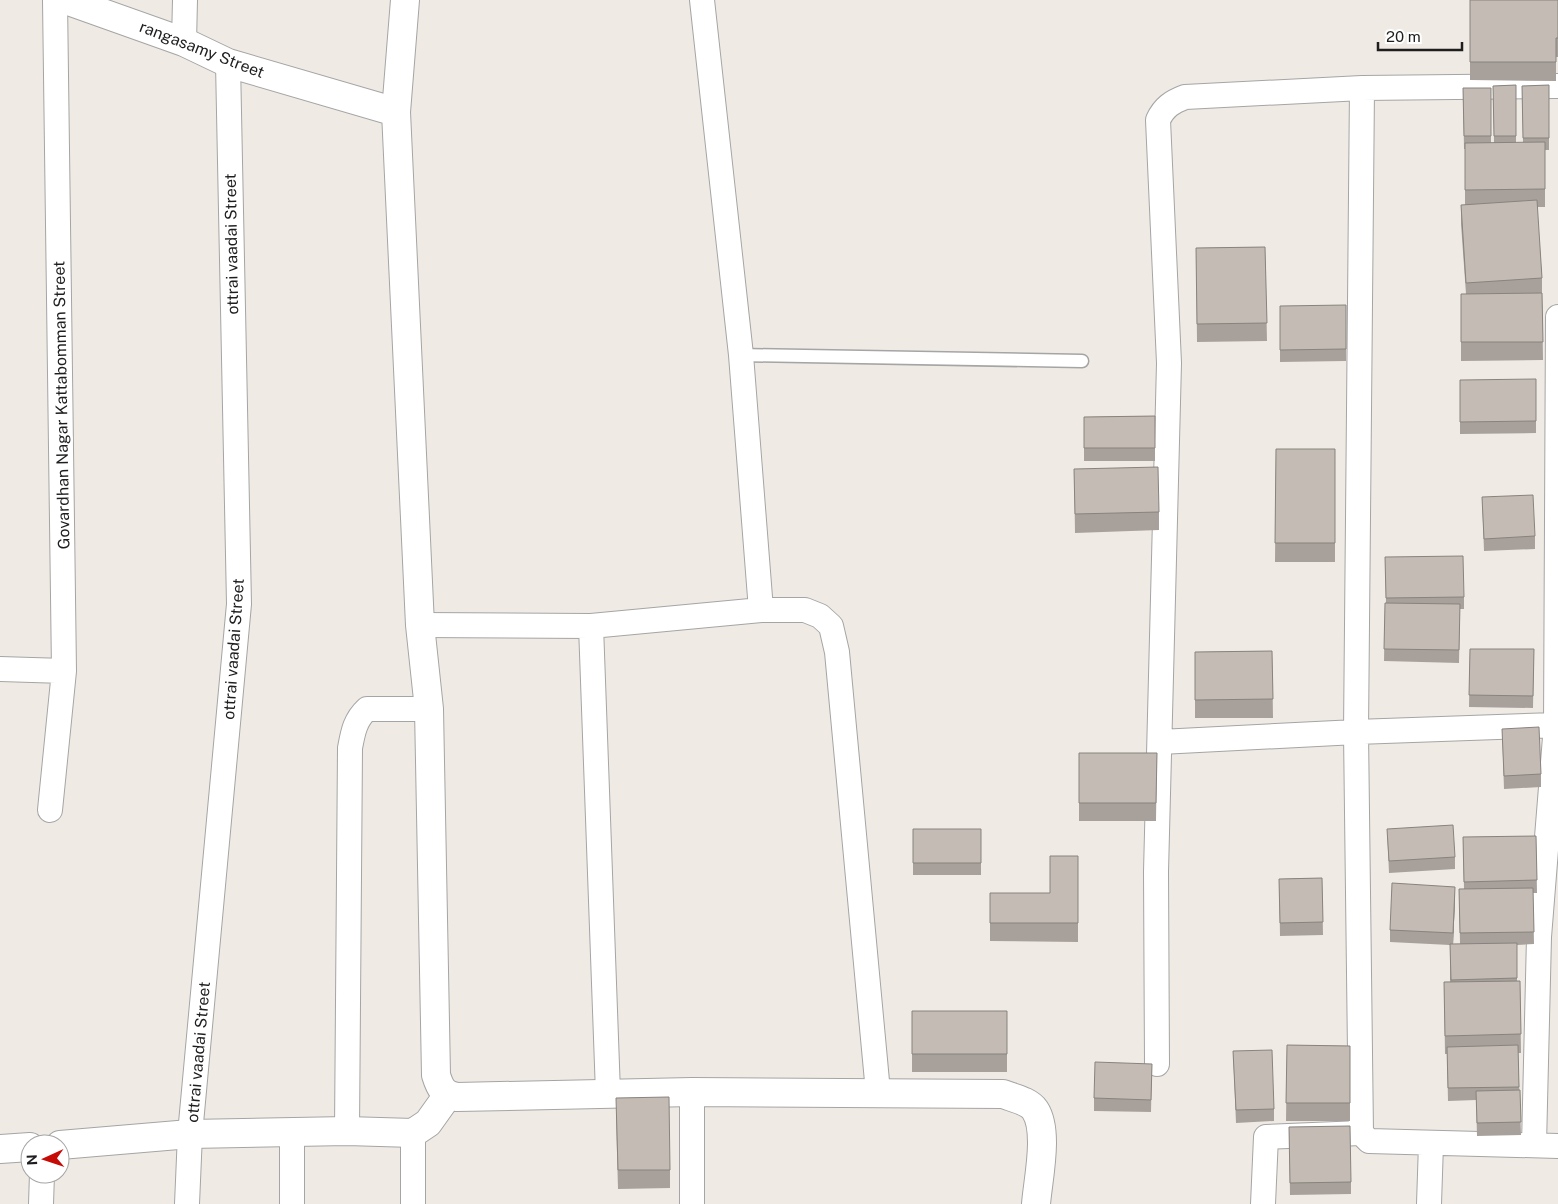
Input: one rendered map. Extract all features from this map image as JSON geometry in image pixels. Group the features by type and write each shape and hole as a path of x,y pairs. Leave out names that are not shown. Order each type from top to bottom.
{"street":[{"name":"Govardhan Nagar Kattabomman Street","path":"50,810 64,670 55,0"},
{"name":"rangasamy Street","path":"66,0 184,42 228,62 396,112"},
{"path":"184,42 185,0"},
{"path":"405,0 396,112 420,625 429,709 436,1075 441,1088 448,1095 457,1097 692,1092 1004,1094 1022,1101 1034,1109 1042,1127 1036,1204"},
{"path":"702,0 741,355 761,610"},
{"name":"ottrai vaadai Street","path":"187,1204 190,1134 239,604 228,62"},
{"path":"1157,1064 1156,872 1169,363 1158,120 1162,110 1170,103 1185,97 1362,88 1558,86"},
{"path":"1362,88 1356,732 1361,1133 1369,1141 1558,1146"},
{"path":"1534,1145 1549,937 1556,725 1558,317"},
{"path":"420,625 591,626 761,610 805,610 820,616 832,626 838,662 878,1092"},
{"path":"591,626 608,1093"},
{"path":"0,669 64,670"},
{"path":"347,1131 350,748 353,732 358,717 367,709 429,709"},
{"path":"1160,742 1356,732 1556,725"},
{"path":"692,1092 692,1204"},
{"path":"70,1144 190,1134 347,1131 413,1133 428,1123 448,1095"},
{"path":"292,1133 292,1204"},
{"path":"413,1133 413,1204"},
{"path":"1263,1204 1266,1137 1361,1133"},
{"path":"1429,1204 1431,1144"},
{"path":"0,1150 20,1148"},
{"path":"41,1204 42,1184"}],"lane":[{"path":"741,355 1082,361"}],"building":[{"path":"1470,0 1558,0 1556,62 1470,62"},
{"path":"1516,85 1516,136 1494,136 1493,86"},
{"path":"1549,85 1549,138 1523,138 1522,86"},
{"path":"1463,88 1491,88 1491,136 1464,136"},
{"path":"1545,142 1545,189 1465,190 1465,143"},
{"path":"1537,200 1542,278 1466,283 1461,205"},
{"path":"1265,247 1267,323 1197,324 1196,248"},
{"path":"1542,293 1543,342 1461,342 1461,294"},
{"path":"1346,305 1346,349 1280,350 1280,306"},
{"path":"1536,379 1536,421 1460,422 1460,380"},
{"path":"1155,416 1155,448 1084,448 1084,417"},
{"path":"1276,449 1335,449 1335,543 1275,543"},
{"path":"1158,467 1159,512 1075,514 1074,469"},
{"path":"1533,495 1535,536 1484,539 1482,497"},
{"path":"1463,556 1464,597 1386,598 1385,557"},
{"path":"1385,603 1460,604 1459,650 1384,649"},
{"path":"1470,649 1534,649 1533,696 1469,695"},
{"path":"1272,651 1273,699 1195,700 1195,652"},
{"path":"1539,727 1541,774 1504,776 1502,729"},
{"path":"1079,753 1157,753 1156,803 1079,803"},
{"path":"1453,825 1455,857 1389,861 1387,829"},
{"path":"913,829 981,829 981,863 913,863"},
{"path":"1536,836 1537,880 1464,882 1463,837"},
{"path":"1050,856 1078,856 1078,923 990,923 990,893 1050,893"},
{"path":"1322,878 1323,922 1280,923 1279,879"},
{"path":"1392,883 1455,887 1453,933 1390,930"},
{"path":"1533,888 1534,932 1460,933 1459,889"},
{"path":"1517,943 1517,978 1451,980 1450,944"},
{"path":"1520,981 1521,1034 1445,1036 1444,982"},
{"path":"912,1011 1007,1011 1007,1054 912,1054"},
{"path":"1287,1045 1350,1046 1350,1103 1286,1103"},
{"path":"1518,1045 1519,1087 1448,1088 1447,1047"},
{"path":"1272,1050 1274,1109 1236,1110 1233,1051"},
{"path":"1095,1062 1152,1064 1151,1100 1094,1098"},
{"path":"1520,1090 1521,1122 1477,1123 1476,1091"},
{"path":"669,1097 670,1170 618,1170 616,1098"},
{"path":"1350,1126 1351,1182 1290,1183 1289,1127"}]}
